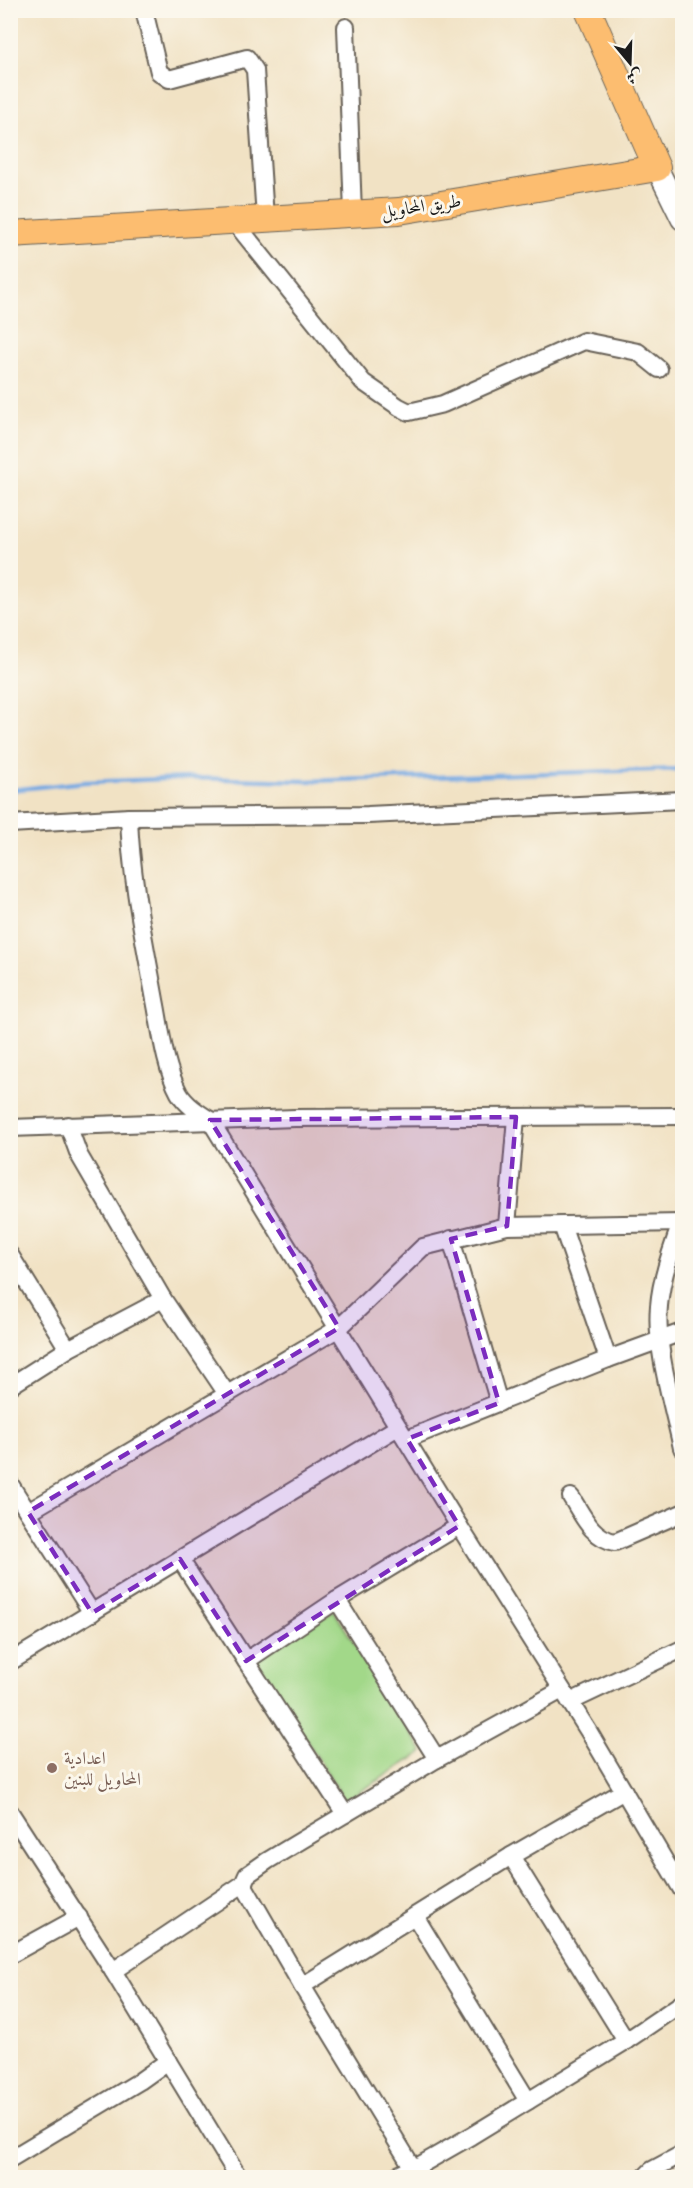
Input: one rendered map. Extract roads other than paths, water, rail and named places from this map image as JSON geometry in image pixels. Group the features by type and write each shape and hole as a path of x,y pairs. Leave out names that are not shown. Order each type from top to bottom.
{"main road":[{"path":"588,10 657,168"},
{"name":"طريق المحاويل","path":"10,234 399,211 657,168"}],"street":[{"path":"144,10 159,72 169,79 247,58 255,70 265,218"},
{"path":"346,27 353,213"},
{"path":"657,168 682,219"},
{"path":"233,220 363,382 409,412 443,404 584,341 638,352 659,369"},
{"path":"10,824 129,817 368,815 656,799 682,800"},
{"path":"129,817 137,904 165,1051 180,1095 194,1110 210,1120 566,1696 682,1890"},
{"path":"10,1128 295,1118 682,1116"},
{"path":"507,1226 516,1117"},
{"path":"68,1125 79,1155 164,1299 227,1394"},
{"path":"28,1512 339,1328 423,1247 507,1226 682,1223 668,1263 659,1305 659,1340 682,1448"},
{"path":"562,1225 608,1359"},
{"path":"451,1239 500,1403"},
{"path":"10,1255 68,1349"},
{"path":"10,1386 68,1349 164,1299"},
{"path":"10,1662 180,1558 403,1433 500,1403 682,1332"},
{"path":"10,1484 92,1613"},
{"path":"571,1497 594,1533 603,1540 615,1542 682,1513"},
{"path":"246,1661 337,1600 459,1526"},
{"path":"180,1558 345,1814"},
{"path":"337,1600 437,1759"},
{"path":"113,1971 243,1884 247,1875 260,1866 437,1759 566,1696 681,1654"},
{"path":"302,1986 512,1856 624,1791"},
{"path":"10,1812 113,1971 239,2178"},
{"path":"512,1856 627,2041"},
{"path":"243,1884 302,1986 403,2174 627,2041 682,2003"},
{"path":"415,1916 528,2101"},
{"path":"10,1955 79,1917"},
{"path":"10,2159 168,2061"},
{"path":"644,2178 652,2170 682,2154"}],"waterway":[{"path":"10,790 85,782 191,778 306,781 682,769"}],"place":[{"name":"اعدادية المحاويل للبنين","path":"52,1768"}]}
